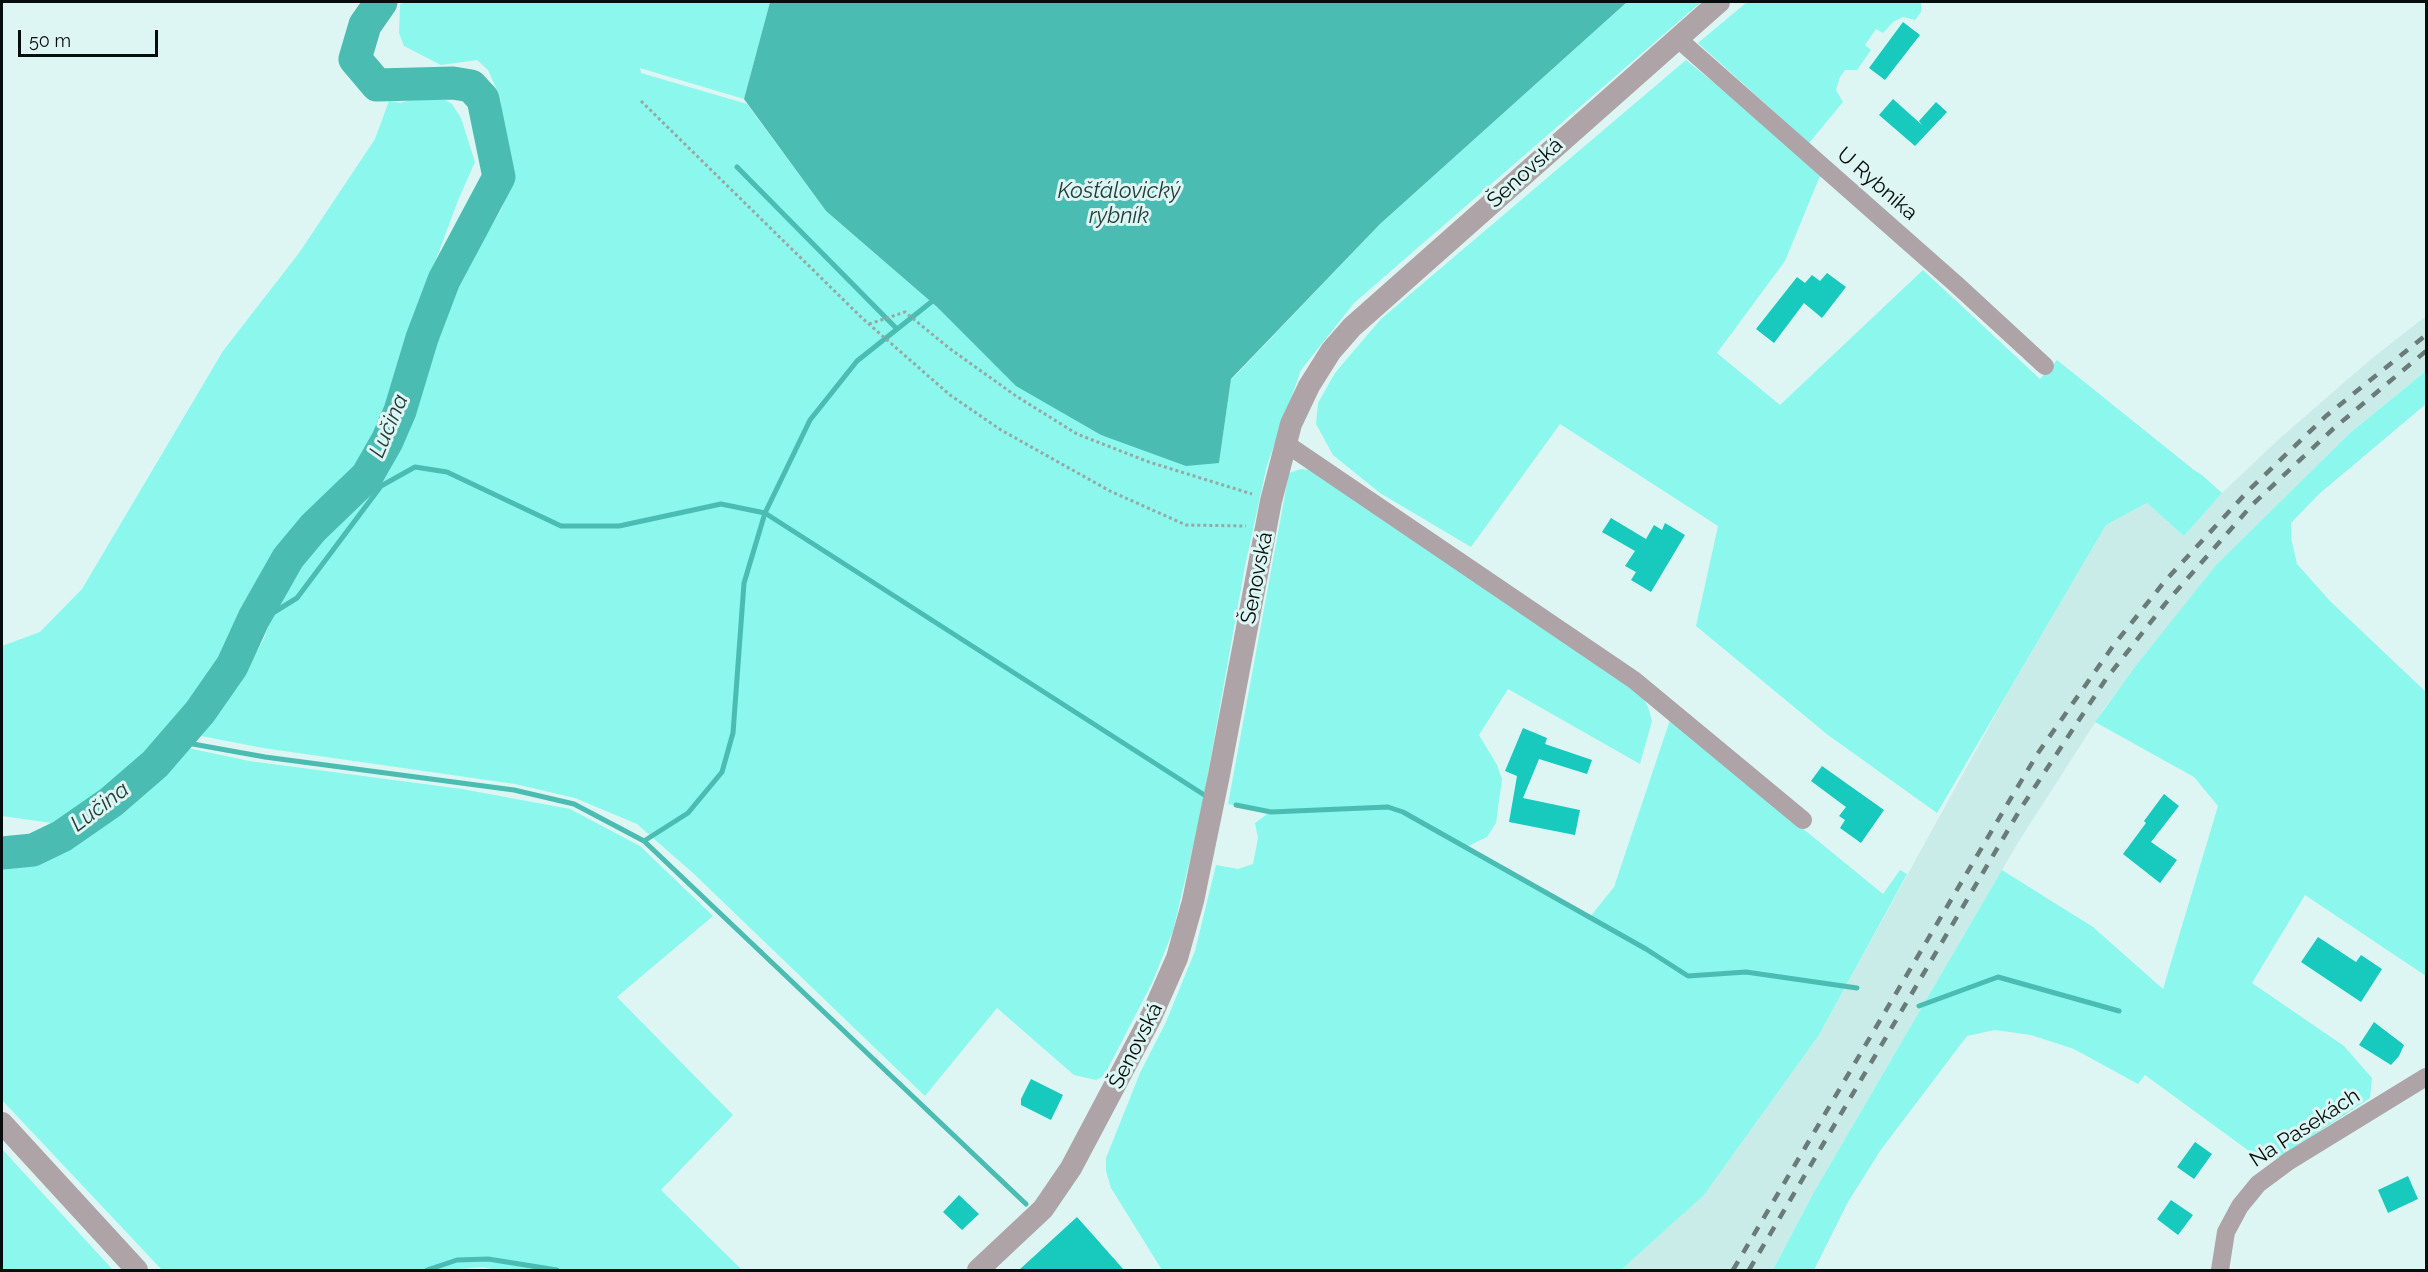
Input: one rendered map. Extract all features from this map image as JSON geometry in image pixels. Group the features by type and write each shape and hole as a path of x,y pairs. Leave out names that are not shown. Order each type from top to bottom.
{"street":[{"name":"Šenovská","path":"978,1270 1043,1209 1071,1168 1151,1017 1177,958 1201,867 1271,501 1286,443 1309,386 1331,351 1352,327 1719,2"},
{"name":"U Rybníka","path":"1677,38 2045,366"},
{"path":"1286,443 1634,680 1803,820"},
{"name":"Na Pasekách","path":"2220,1270 2226,1232 2240,1206 2258,1184 2289,1161 2427,1077"},
{"path":"2,1123 137,1270"}],"path":[{"path":"641,101 869,324 950,395 1001,430 1110,491 1186,525 1266,527"},
{"path":"869,324 905,312 1016,396 1077,434 1149,462 1271,501"}],"shaded area":[{"path":"402,2 770,2 744,99 640,68 641,73 747,104 826,211 937,307 1016,385 1101,435 1219,463 1231,380 1380,224 1627,2 1701,2 1354,303 1301,370 1267,465 1245,566 1201,812 1173,931 1152,983 1104,1076 1096,1080 1074,1075 997,1008 925,1096 693,873 637,824 575,798 515,784 263,748 196,735 240,678 263,641 271,619 312,549 367,498 411,426 427,356 451,290 501,210 511,185 500,97 488,70 477,60 441,65 404,46 399,33"},
{"path":"1747,2 1921,2 1921,12 1915,20 1903,17 1893,22 1883,33 1876,29 1865,45 1871,50 1857,70 1845,70 1840,77 1836,90 1843,102 1809,143 1698,43"},
{"path":"1686,60 1822,171 1785,261 1717,353 1780,405 1923,270 2040,379 2057,360 2222,493 2184,536 2147,503 2106,525 1937,813 1828,735 1696,626 1718,526 1560,424 1471,547 1380,493 1333,455 1316,424 1318,403 1335,373 1381,319"},
{"path":"428,95 438,96 452,104 461,118 475,162 414,318 393,393 377,435 338,487 311,509 276,556 241,607 220,661 188,709 144,756 114,784 59,824 2,816 2,646 40,632 82,589 223,351 299,253 375,139 389,101 400,103"},
{"path":"2426,316 2426,371 2350,433 2216,565 2105,707 2019,841 1814,1192 1773,1270 1621,1270 1704,1195 1819,1035 2007,694 2106,525 2147,503 2184,536 2222,493 2279,439 2370,360"},
{"path":"2426,371 2426,404 2319,494 2291,523 2291,538 2297,564 2330,601 2426,692 2426,976 2305,895 2252,983 2344,1046 2372,1078 2370,1098 2281,1157 2260,1159 2145,1075 2138,1084 2074,1049 2031,1035 1995,1030 1967,1036 1880,1151 1848,1202 1814,1270 1773,1270 1814,1192 2002,870 2093,927 2163,989 2218,806 2194,777 2095,722 2135,667 2216,565 2350,433"},
{"path":"1301,469 1310,470 1642,695 1648,707 1652,721 1640,764 1508,689 1479,735 1497,765 1502,779 1496,823 1487,837 1466,847 1590,917 1614,887 1670,720 1883,894 1900,870 1907,874 1819,1035 1704,1195 1621,1270 1162,1270 1111,1188 1106,1171 1106,1158 1140,1073 1166,1022 1195,951 1216,865 1238,869 1253,864 1258,838 1255,823 1270,812 1228,804 1289,473"},
{"path":"188,748 249,761 462,789 570,809 640,846 713,916 617,997 733,1115 661,1190 742,1270 497,1270 482,1267 451,1270 162,1270 2,1100 2,868 50,859 106,824 165,777"},
{"path":"2,1149 113,1270 2,1270"}],"water":[{"name":"Košťálovický rybník","path":"770,2 1627,2 1380,224 1231,379 1219,463 1186,466 1101,435 1016,386 937,307 826,211 744,99"}],"building":[{"path":"1903,22 1920,35 1885,80 1869,68"},
{"path":"1893,99 1922,125 1919,121 1936,102 1947,112 1915,146 1879,115"},
{"path":"1827,273 1846,287 1822,318 1804,303 1774,343 1756,329 1797,277 1805,283 1812,275 1820,281"},
{"path":"1611,518 1646,539 1654,525 1662,530 1665,523 1685,535 1651,592 1631,580 1636,572 1625,566 1635,551 1602,532"},
{"path":"1523,728 1547,738 1545,744 1592,760 1587,774 1539,759 1523,798 1580,810 1575,835 1509,822 1517,776 1505,771"},
{"path":"1822,766 1884,810 1861,843 1840,828 1845,820 1839,816 1846,807 1811,781"},
{"path":"2164,794 2179,806 2151,842 2177,860 2160,883 2123,854"},
{"path":"2318,937 2356,962 2361,955 2382,969 2361,1002 2301,962"},
{"path":"2374,1022 2404,1045 2399,1056 2391,1065 2359,1045"},
{"path":"1031,1079 1063,1095 1051,1120 1021,1105 1021,1099"},
{"path":"2195,1142 2212,1154 2194,1179 2177,1167"},
{"path":"2408,1176 2418,1199 2388,1213 2378,1190"},
{"path":"959,1195 979,1214 962,1230 943,1212"},
{"path":"2171,1200 2193,1215 2178,1235 2157,1219"},
{"path":"1077,1217 1124,1270 1019,1270"}],"waterway":[{"name":"Lučina","path":"2,853 33,850 62,836 111,802 155,764 200,712 232,666 254,618 288,558 313,528 367,476 387,441 400,411 422,338 444,280 499,177 483,99 471,86 453,83 377,85 355,59 365,25 381,2"},
{"path":"737,167 897,329"},
{"path":"155,764 176,741 265,757 514,790 574,804 644,841 688,813 722,772 733,733 744,583 765,513 810,420 857,361 935,299"},
{"path":"254,618 263,619 297,598 381,486 415,467 447,472 561,526 619,526 721,504 765,513 1209,798"},
{"path":"1236,805 1271,812 1388,807 1403,812 1646,949 1688,976 1746,972 1857,988"},
{"path":"644,841 1026,1204"},
{"path":"1919,1006 1998,977 2119,1011"},
{"path":"427,1270 457,1260 488,1259 557,1270"}],"railway":[{"path":"1733,1270 2038,753 2113,646 2165,581 2248,491 2326,416 2426,335"},
{"path":"1749,1270 2021,808 2106,679 2165,604 2252,505 2333,429 2426,351"}]}
